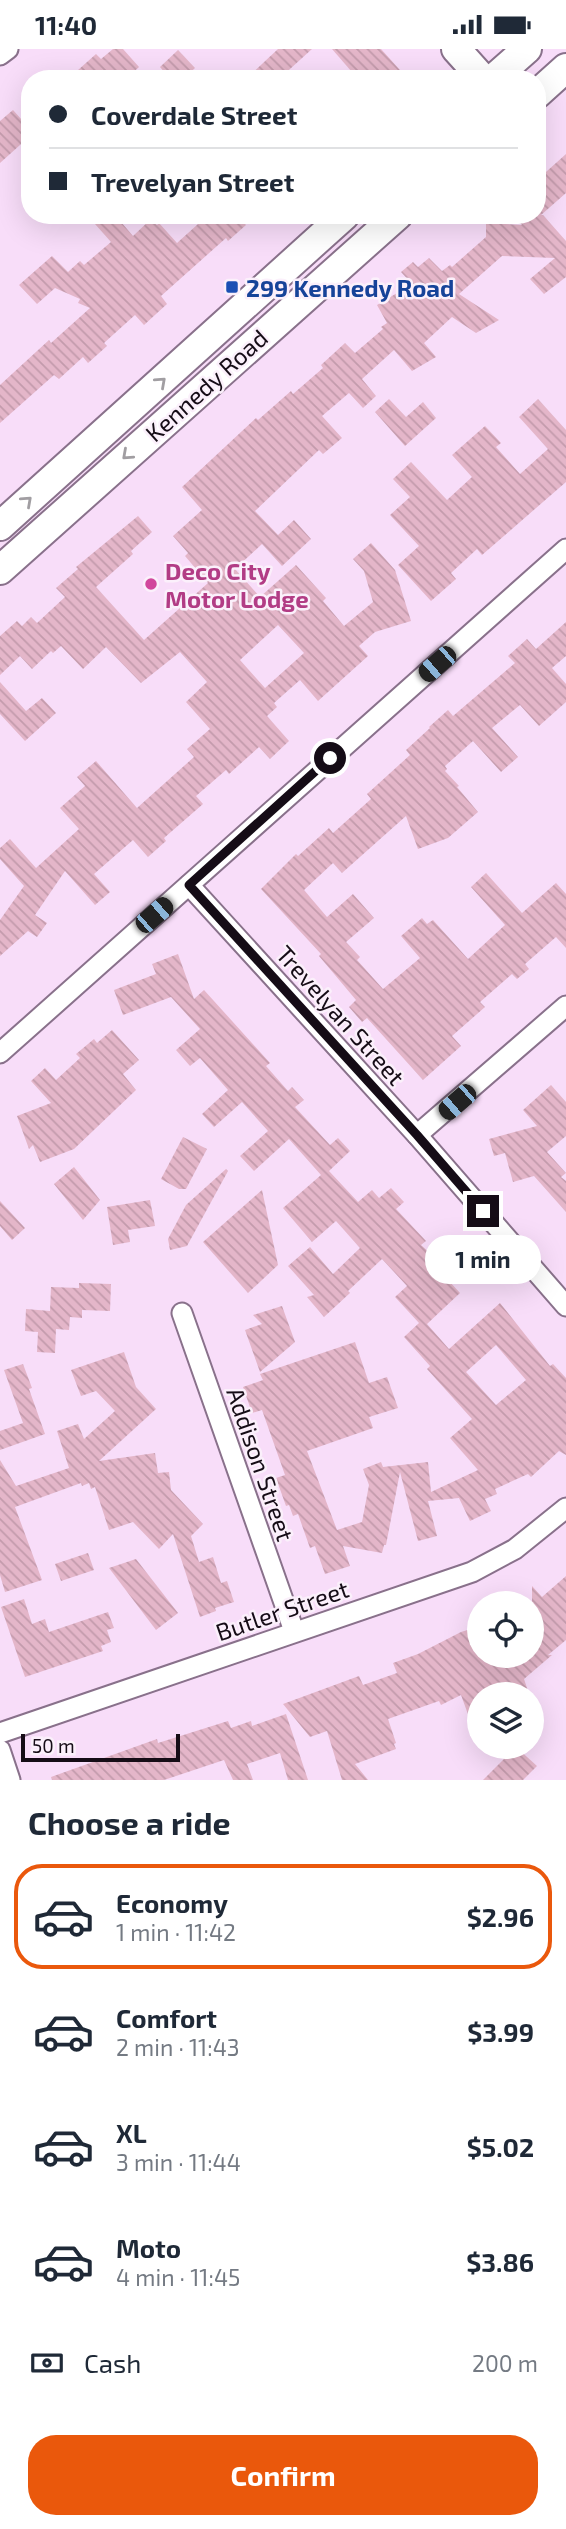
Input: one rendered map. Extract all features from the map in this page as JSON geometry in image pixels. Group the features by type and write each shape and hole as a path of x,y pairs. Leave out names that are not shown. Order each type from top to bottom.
{"main road":[{"path":"456,49 475,70"},
{"path":"503,70 527,49"},
{"path":"546,86 566,68"},
{"name":"Kennedy Road","path":"0,526 335,224"},
{"name":"Kennedy Road","path":"0,570 388,224"},
{"path":"55,476 78,500"}],"street":[{"path":"0,55 8,49"},
{"path":"0,1053 566,549"},
{"name":"Trevelyan Street","path":"189,885 417,1135 566,1305"},
{"path":"417,1135 566,1006"},
{"name":"Addison Street","path":"182,1313 294,1631"},
{"name":"Butler Street","path":"0,1733 472,1572 515,1549 566,1508"},
{"path":"0,1750 10,1780"}],"building":[{"path":"113,49 123,49 139,67 136,70 78,70 96,54 101,59"},
{"path":"278,49 312,49 289,70 256,70"},
{"path":"332,49 381,49 400,70 350,70"},
{"path":"178,50 195,68 162,70 160,67"},
{"path":"13,110 21,119 21,144 0,163 0,121"},
{"path":"566,154 566,193 546,211 546,172"},
{"path":"546,218 566,241 566,277 544,294 530,279 555,258 502,256 459,294 499,320 476,333 452,317 424,343 436,357 412,371 394,350 362,379 376,396 363,408 349,393 322,416 342,438 323,454 319,450 255,511 278,535 294,520 311,539 282,566 262,544 235,569 260,597 296,565 326,598 323,601 344,626 373,602 364,571 353,559 371,543 395,570 411,621 375,632 359,646 368,656 318,701 300,680 274,703 277,707 267,716 289,741 270,759 259,747 229,774 226,770 196,796 203,804 164,838 166,841 148,857 133,840 94,874 110,892 95,905 65,871 35,915 47,923 37,937 28,931 0,956 0,920 24,886 0,859 0,848 10,839 36,868 79,829 60,808 85,786 77,777 96,761 137,808 194,757 187,749 210,729 186,702 207,682 180,652 141,683 106,647 83,669 61,646 53,653 51,651 32,669 20,656 0,675 0,636 17,621 22,626 31,617 37,623 65,597 56,588 78,569 76,567 138,516 152,532 131,551 133,554 96,587 144,640 208,583 185,556 188,553 173,536 202,510 182,487 256,418 258,420 291,391 293,394 323,368 321,365 345,343 355,353 383,329 381,327 387,323 377,305 412,284 401,272 413,262 418,267 429,258 442,271 450,265 452,267 486,237 486,224 546,224","holes":["278,625 304,653 265,688 240,660"]},
{"path":"95,224 123,224 133,236 146,224 160,224 177,243 198,224 246,225 228,241 226,238 161,296 167,304 144,325 135,315 104,343 107,346 88,363 83,357 59,379 54,375 0,423 0,385 49,340 51,343 90,308 78,303 80,299 55,288 37,304 19,285 52,256 68,272 80,261 84,265 111,242"},
{"path":"389,399 406,417 423,402 436,418 405,446 375,412"},
{"path":"538,399 566,430 566,482 482,555 477,549 451,573 456,579 431,601 398,565 419,546 390,515 410,497 393,479 411,462 447,500 472,477 452,455 485,426 501,443 496,447 520,474 548,449 519,417"},
{"path":"566,622 566,656 552,668 566,684 566,702 539,726 520,705 492,728 518,757 501,772 473,741 445,766 445,771 478,812 448,838 418,849 406,816 342,873 333,863 304,890 327,917 353,894 374,918 346,942 360,957 357,960 383,989 420,958 401,936 422,918 427,924 433,920 468,959 505,925 471,887 486,873 522,913 556,883 566,894 566,948 556,937 525,964 529,969 517,979 512,974 480,1002 485,1007 452,1036 461,1046 423,1080 367,1018 362,1022 349,1007 356,1000 319,956 321,954 261,889 296,854 298,856 329,828 333,833 371,799 367,794 410,755 406,750 448,710 453,716 515,663 508,656 527,639 536,649"},
{"path":"0,682 26,711 42,698 56,713 25,741 0,714"},
{"path":"178,954 194,999 204,990 270,1063 266,1066 288,1091 292,1087 304,1100 295,1107 330,1145 338,1138 350,1151 329,1171 358,1202 372,1190 379,1198 391,1188 404,1202 396,1209 426,1241 421,1245 432,1255 428,1258 460,1293 427,1324 449,1349 500,1303 550,1366 553,1364 566,1378 566,1455 559,1451 531,1477 528,1474 495,1489 497,1494 485,1499 491,1511 470,1521 459,1498 428,1501 437,1536 418,1541 400,1472 386,1545 382,1553 343,1546 350,1566 325,1574 315,1546 310,1548 298,1514 293,1516 289,1505 286,1506 276,1478 285,1475 262,1410 252,1413 243,1387 263,1380 260,1374 355,1342 369,1383 387,1377 398,1408 369,1417 373,1428 307,1451 337,1530 362,1522 369,1485 363,1469 381,1462 383,1467 428,1462 431,1492 478,1470 450,1438 472,1419 427,1369 430,1366 404,1337 419,1323 395,1297 407,1286 382,1259 324,1317 307,1297 314,1295 288,1266 310,1247 333,1274 360,1248 336,1221 312,1242 283,1208 321,1175 289,1139 254,1171 240,1156 268,1131 242,1102 214,1127 202,1114 228,1090 200,1058 190,1066 176,1050 200,1029 171,997 123,1015 114,990 156,974 152,964","holes":["496,1345 526,1380 496,1405 466,1372"]},
{"path":"112,1030 139,1060 123,1074 136,1090 74,1149 40,1162 33,1145 29,1149 17,1116 51,1103 31,1081 45,1068 56,1080 80,1058 76,1054 94,1039 97,1043"},
{"path":"551,1085 566,1102 566,1136 547,1152 566,1173 561,1177 566,1181 566,1212 534,1176 513,1182 505,1153 494,1156 489,1139 537,1126 523,1110"},
{"path":"183,1137 207,1149 186,1189 179,1189 161,1179"},
{"path":"74,1167 100,1200 83,1220 54,1184"},
{"path":"226,1169 228,1171 187,1246 170,1250 168,1239 186,1205"},
{"path":"262,1190 278,1265 248,1293 203,1242"},
{"path":"150,1200 155,1226 128,1230 130,1242 113,1245 107,1207"},
{"path":"0,1201 25,1228 12,1240 0,1226"},
{"path":"79,1283 111,1284 110,1311 82,1310 82,1318 70,1317 69,1330 56,1329 55,1353 37,1352 38,1332 25,1331 26,1309 50,1311 51,1287 79,1288"},
{"path":"282,1306 295,1342 260,1372 245,1330 262,1324 253,1315"},
{"path":"124,1352 136,1387 156,1409 99,1461 155,1453 158,1473 169,1472 171,1490 203,1524 191,1536 199,1562 213,1557 221,1583 227,1581 234,1602 215,1608 216,1611 200,1617 173,1534 159,1549 133,1522 109,1530 95,1487 91,1489 89,1483 82,1486 81,1483 15,1507 42,1580 5,1592 0,1575 0,1460 16,1486 69,1468 57,1431 78,1424 84,1439 115,1411 96,1391 81,1396 71,1370"},
{"path":"23,1364 45,1434 0,1450 0,1431 23,1423 4,1370"},
{"path":"88,1553 94,1570 61,1581 55,1564"},
{"path":"136,1559 178,1613 156,1630 109,1568"},
{"path":"566,1576 566,1640 544,1662 544,1595"},
{"path":"24,1599 32,1624 45,1619 49,1632 108,1612 114,1628 107,1630 111,1642 101,1646 103,1651 25,1677 1,1607"},
{"path":"467,1630 467,1668 537,1668 524,1679 525,1682 467,1682 467,1712 461,1695 441,1705 439,1701 388,1719 396,1749 355,1764 368,1780 342,1780 327,1731 310,1737 283,1704 359,1676 363,1685 397,1673 393,1663 418,1654"},
{"path":"286,1714 308,1780 288,1780 280,1753 247,1764 253,1780 233,1780 224,1760 164,1780 52,1780 51,1777 157,1739 158,1743 228,1721 231,1728 251,1721 252,1726"},
{"path":"504,1759 529,1759 537,1766 523,1780 483,1780"}],"place":[{"name":"299 Kennedy Road","path":"232,287"},
{"name":"Deco City Motor Lodge","path":"151,584"}],"route":[{"path":"330,758 189,885 483,1211"}]}
